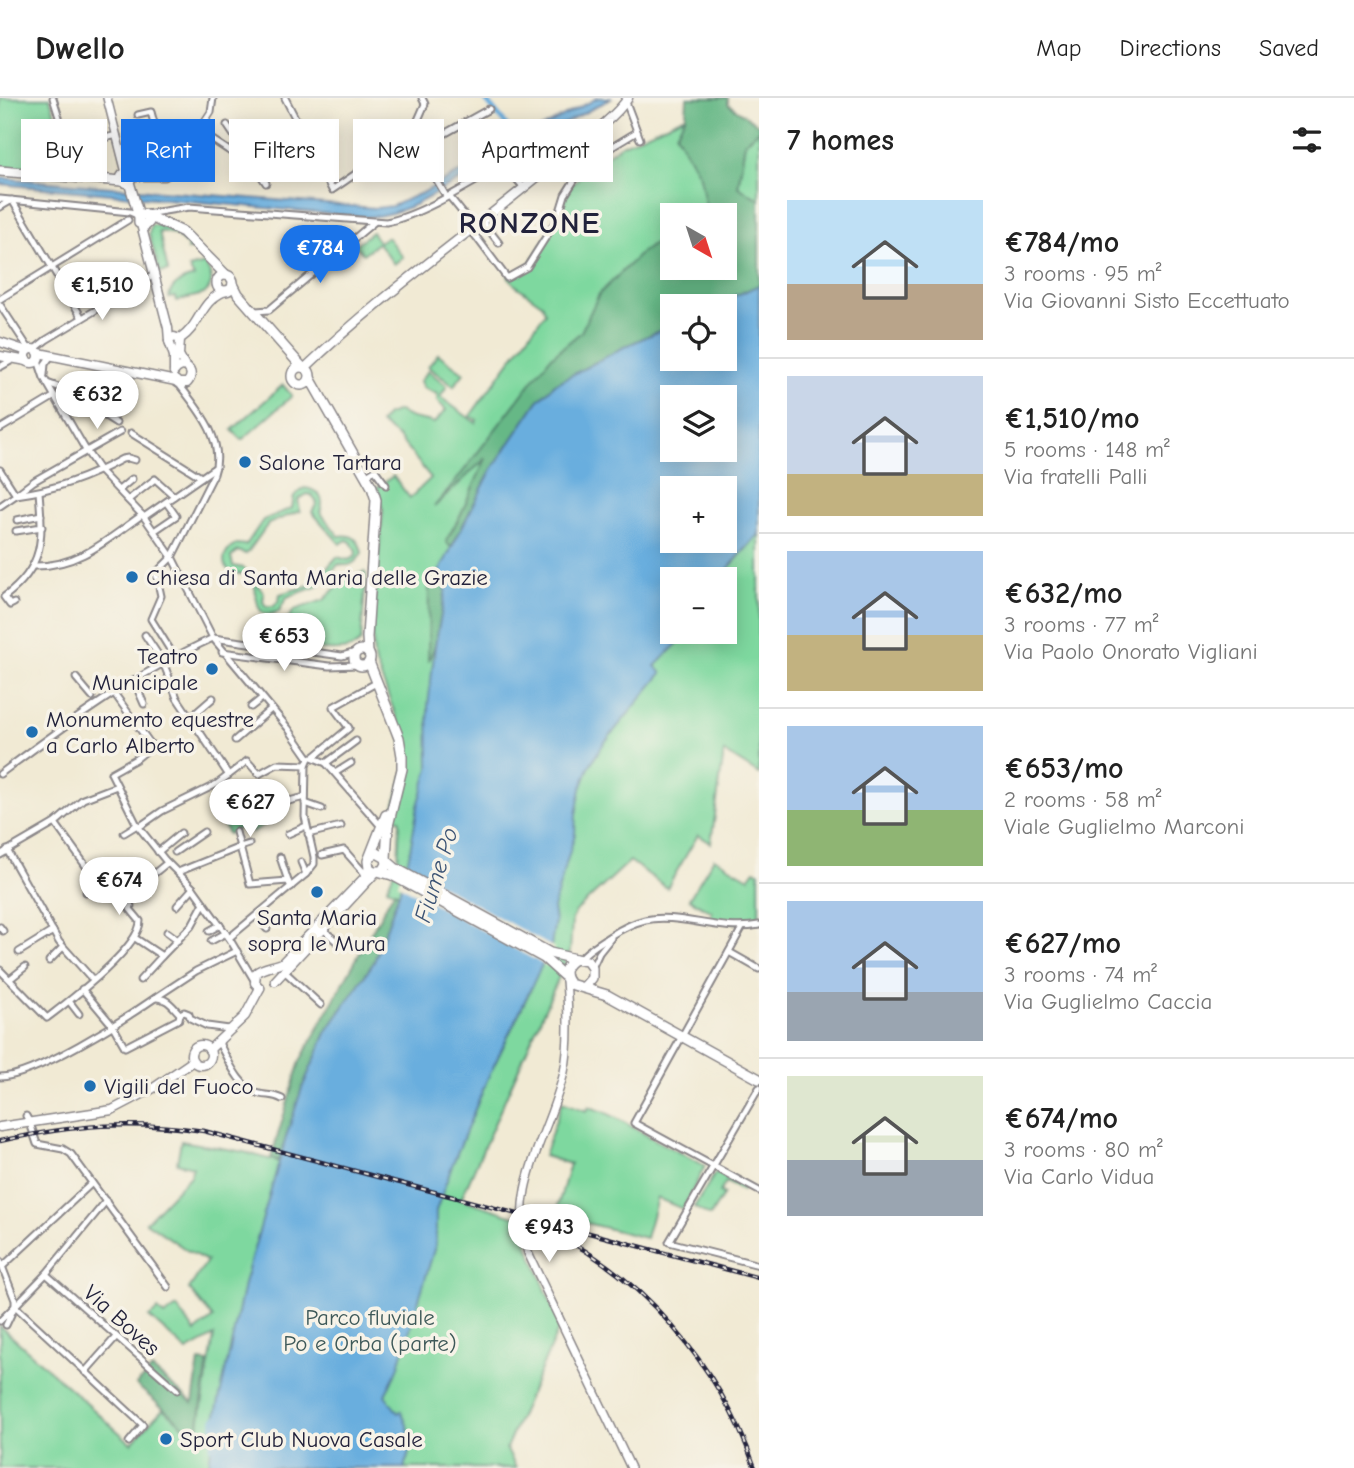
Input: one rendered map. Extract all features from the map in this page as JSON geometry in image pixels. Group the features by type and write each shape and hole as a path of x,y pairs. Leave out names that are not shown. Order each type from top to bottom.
{"main road":[{"path":"605,119 627,100"},
{"path":"0,171 21,173"},
{"path":"0,342 34,352 163,378 175,377 184,384 189,381 191,373 179,355 167,328 145,237 143,216 126,182"},
{"path":"307,381 295,382 300,369 369,310 429,269 476,226 532,182"},
{"path":"143,216 183,232 215,267 224,284 256,312 300,369 309,371 307,381"},
{"path":"174,339 194,327 205,304 224,284"},
{"path":"174,339 175,377"},
{"path":"28,362 25,357 34,352"},
{"path":"0,356 28,362"},
{"path":"175,377 179,366 185,366"},
{"path":"307,381 321,398 365,476 374,493 377,513 366,637 360,658 375,681 396,730 402,769 393,800 368,861 373,872"},
{"path":"390,865 388,826 393,800"},
{"path":"371,856 381,854 390,865 544,958 573,986 607,995 759,1079"},
{"path":"260,988 254,979 262,969 282,963 373,872 390,865"},
{"path":"390,865 550,953 587,961 595,980 607,995"},
{"path":"260,988 269,988 373,872"},
{"path":"563,975 566,965 574,959"},
{"path":"262,969 274,974 275,981"},
{"path":"581,987 589,983 593,971"},
{"path":"209,1050 245,1016 260,988"},
{"path":"202,1046 209,1050 211,1055 208,1063 200,1065 193,1061 191,1053 197,1047 202,1046"},
{"path":"0,1127 28,1119 112,1110 142,1095 193,1061"}],"street":[{"path":"53,98 60,119"},
{"path":"107,98 121,157"},
{"path":"207,119 211,112 213,98"},
{"path":"285,98 332,190 353,176"},
{"path":"418,119 425,104 422,98"},
{"path":"627,100 636,128 635,133 640,139"},
{"path":"472,119 489,109"},
{"path":"138,116 151,112 153,119"},
{"path":"476,226 507,278 527,267 558,218 565,195 579,173 597,156 635,133"},
{"path":"107,138 117,135"},
{"path":"436,182 476,226 499,243"},
{"path":"0,199 143,216 189,207 374,222 397,220 470,182"},
{"path":"519,182 524,188"},
{"path":"0,207 12,201"},
{"path":"12,201 82,318"},
{"path":"0,299 128,220"},
{"path":"256,312 269,310 374,222"},
{"path":"34,352 82,318 154,275"},
{"path":"0,305 34,352 55,397 87,452 100,471 143,516 172,557 222,652 312,757 326,763 379,824"},
{"path":"46,380 44,364 54,355"},
{"path":"0,367 14,359"},
{"path":"28,362 46,380 116,423"},
{"path":"174,656 151,619 161,596 156,573 172,557 216,467 217,449 214,437 175,377"},
{"path":"189,381 190,398"},
{"path":"0,429 55,397"},
{"path":"0,506 28,485 120,432"},
{"path":"131,433 201,477"},
{"path":"16,495 39,492 80,480 122,459 135,460"},
{"path":"34,566 86,555 216,467"},
{"path":"0,470 16,495"},
{"path":"365,476 375,470 386,485"},
{"path":"119,490 132,479"},
{"path":"128,500 154,480 174,496"},
{"path":"28,485 31,493"},
{"path":"14,603 10,606 4,597 16,589 34,566 41,544 39,492"},
{"path":"154,531 176,516 166,502"},
{"path":"16,520 41,515"},
{"path":"16,531 42,527"},
{"path":"145,635 163,662 167,681 177,698 228,774"},
{"path":"0,774 39,743 114,693 163,662 213,638 360,658"},
{"path":"156,652 168,645"},
{"path":"222,652 330,666 347,664 360,658"},
{"path":"76,678 92,697"},
{"path":"134,681 144,704"},
{"path":"318,856 306,826 306,765 312,757 349,728 333,707 375,681"},
{"path":"114,693 152,746 111,773 117,786 138,826 158,852 193,888 228,935 254,979"},
{"path":"190,718 213,698"},
{"path":"251,707 261,699"},
{"path":"235,740 271,709"},
{"path":"326,763 356,741"},
{"path":"124,833 216,784 247,761 259,774 277,764 306,765"},
{"path":"335,773 351,763"},
{"path":"0,855 55,823 83,799 117,786"},
{"path":"260,807 305,800 322,809"},
{"path":"55,823 96,880"},
{"path":"288,834 306,826"},
{"path":"308,834 341,826"},
{"path":"158,852 181,832"},
{"path":"175,852 204,832"},
{"path":"236,832 250,884 289,884"},
{"path":"178,872 248,844"},
{"path":"7,850 62,947 93,980"},
{"path":"318,856 344,850 373,872"},
{"path":"211,941 228,935 256,916 289,884 306,874 318,856"},
{"path":"280,857 289,884"},
{"path":"124,898 167,860"},
{"path":"301,862 306,874"},
{"path":"0,970 47,1018 93,980 135,938 140,921 130,909 131,906 103,875 86,892"},
{"path":"177,906 193,888"},
{"path":"140,980 192,925 204,903"},
{"path":"256,916 267,929"},
{"path":"574,959 630,925 652,919 742,928 759,925"},
{"path":"209,931 220,925"},
{"path":"742,928 634,1123 759,1191"},
{"path":"323,929 337,942"},
{"path":"19,952 52,931"},
{"path":"167,932 178,940"},
{"path":"593,971 599,953 614,934"},
{"path":"135,938 162,956"},
{"path":"49,961 62,947"},
{"path":"0,1077 33,1068 113,1026 196,971 237,951"},
{"path":"729,952 759,969"},
{"path":"246,962 262,969"},
{"path":"10,979 26,967"},
{"path":"283,970 321,1005"},
{"path":"563,975 568,1002 564,1071 524,1190 522,1232 532,1262 631,1468"},
{"path":"568,1002 581,987"},
{"path":"82,989 113,1026 125,1047 187,1012 190,1018 222,1029 235,1027"},
{"path":"155,998 167,1001 179,1017"},
{"path":"69,1001 79,1014"},
{"path":"222,1029 219,1041 239,1079 258,1094 275,1094 282,1099"},
{"path":"759,1088 670,1239 759,1265"},
{"path":"28,1119 37,1144 67,1150 168,1287"},
{"path":"6,1325 15,1300 1,1264 92,1183"},
{"path":"0,1321 46,1274 106,1201"},
{"name":"Via Boves","path":"46,1274 177,1390"},
{"path":"15,1306 143,1425 129,1442"},
{"path":"85,1372 116,1337"}],"green space":[{"path":"0,98 50,98 57,119 21,119 21,168 0,167"},
{"path":"687,98 728,98 728,104 759,125 759,130 745,142 738,187 759,199 759,285 737,295 660,294 660,330 555,384 538,401 492,469 451,548 446,541 486,458 434,507 550,358 581,332 599,294 641,253 660,240 660,280 737,280 737,203 705,203 700,176 676,134 686,116"},
{"name":"Parco fluviale Po e Orba (parte)","path":"686,116 676,134 700,176 704,197 759,202 759,774 724,752 711,843 698,835 667,888 630,861 575,912 570,952 461,1199 517,1217 515,1228 522,1230 560,1326 506,1448 516,1468 0,1468 0,1326 131,1443 163,1409 197,1436 214,1336 187,1351 149,1317 158,1310 164,1316 177,1307 195,1332 213,1318 189,1289 207,1261 146,1222 190,1176 193,1167 177,1163 181,1141 244,1152 280,1162 453,1163 487,1080 531,989 406,867 399,893 387,888 398,862 400,820 391,817 405,769 406,755 398,721 374,659 372,625 383,510 377,488 393,476 410,498 431,478 399,438 380,423 387,415 399,411 412,418 434,423 446,410 437,401 437,394 423,388 420,381 428,371 447,386 440,397 476,423 477,420 470,416 545,313 543,305 515,285 508,276 527,268 556,221 574,182 613,182 613,151"},
{"path":"759,130 759,199 738,188 745,142"},
{"path":"151,225 169,229 194,249 187,250 188,246 175,236 159,232 168,271 160,273 149,234"},
{"path":"372,232 379,242 387,237 403,257 394,264 378,243 363,254 355,245"},
{"path":"205,264 211,280 210,287 204,294 176,301 175,297 169,298 177,284 194,277 189,268"},
{"path":"438,354 464,373 454,386 428,367"},
{"path":"283,385 292,396 242,440 232,430"},
{"path":"304,488 317,493 322,503 320,512 339,536 355,538 362,553 352,563 339,564 316,587 287,597 279,611 265,614 258,606 252,581 246,574 227,569 224,559 237,544 246,545 263,520 292,508 294,496","holes":["307,494 312,495 317,503 312,512 340,544 347,540 351,542 356,552 355,557 348,560 337,557 313,584 280,594 274,606 266,606 263,602 264,593 244,568 233,566 231,557 238,551 246,554 268,524 300,511 298,500"]},
{"path":"364,572 361,641 355,646 335,650 281,643 282,623 294,610 324,600 345,578"},
{"path":"438,574 446,589 435,646 428,662 429,583"},
{"path":"253,795 268,823 252,832 248,823 228,834 222,816 249,803"},
{"path":"714,858 749,878 755,870 759,872 759,921 742,923 710,919 712,912 689,899"},
{"path":"394,891 399,893 374,962 327,1031 302,1088 279,1161 271,1158 300,1061"},
{"path":"562,1102 587,1111 589,1107 606,1113 705,1166 683,1209 657,1198 646,1238 578,1221 557,1209 570,1164 544,1156"},
{"path":"716,1172 744,1188 742,1191 726,1182 720,1192 724,1194 710,1216 694,1207"},
{"path":"199,1361 208,1362 197,1437 136,1385 152,1369 193,1403"}],"water":[{"path":"597,98 612,98 573,119 558,119"},
{"path":"458,174 458,181 416,204 380,216 367,217 0,184 0,178 21,180 21,182 50,182 376,208 392,206"},
{"name":"Fiume Po","path":"759,285 759,534 730,567 660,567 660,644 677,644 655,666 662,673 604,743 590,765 581,789 575,834 553,908 555,921 551,946 487,1080 436,1211 436,1243 398,1369 385,1395 398,1413 401,1411 407,1426 410,1446 404,1468 209,1468 213,1428 245,1280 302,1088 327,1031 374,962 399,893 409,856 418,806 429,768 428,706 435,646 446,589 438,574 492,469 538,401 555,384 660,330 660,371 737,371 737,295"}],"pier":[{"path":"403,864 554,948 546,966 398,884"}],"waterway":[{"path":"484,98 501,119"},
{"path":"212,1447 214,1420 220,1415"}],"railway":[{"path":"0,1141 52,1131 102,1126 151,1126 204,1131 759,1278"},
{"path":"541,1227 612,1269 672,1326 698,1358 720,1393 740,1430 755,1468"}],"place":[{"name":"Salone Tartara","path":"245,462"},
{"name":"Chiesa di Santa Maria delle Grazie","path":"132,577"},
{"name":"Teatro Municipale","path":"212,669"},
{"name":"Monumento equestre a Carlo Alberto","path":"32,732"},
{"name":"Santa Maria sopra le Mura","path":"317,892"},
{"name":"Vigili del Fuoco","path":"90,1086"},
{"name":"Sport Club Nuova Casale","path":"166,1439"}],"district":[{"name":"RONZONE","path":"530,223"}]}
